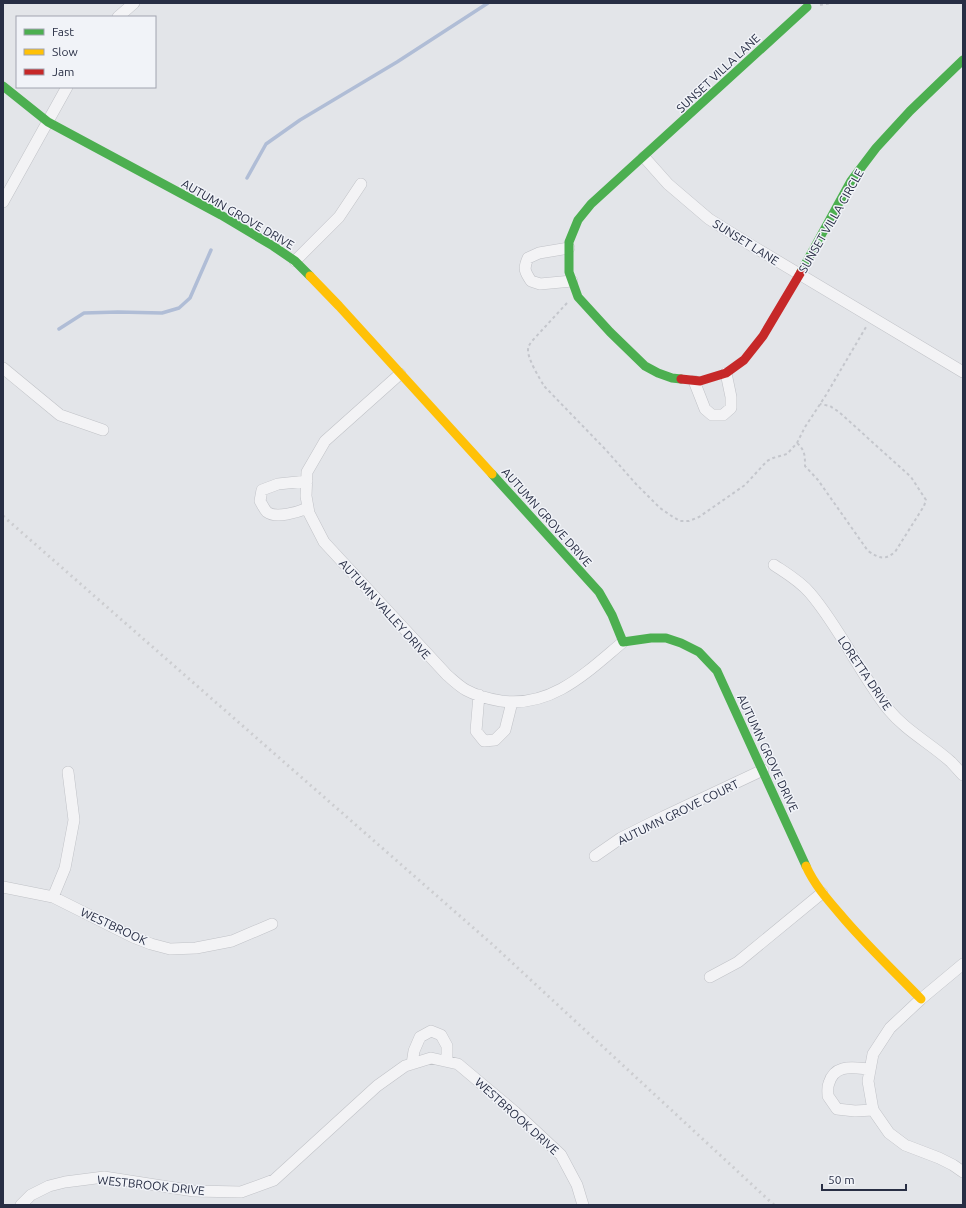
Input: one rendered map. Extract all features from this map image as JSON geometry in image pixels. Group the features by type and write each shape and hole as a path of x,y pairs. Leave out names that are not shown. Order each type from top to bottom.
{"street":[{"path":"119,16 134,3"},
{"name":"SUNSET VILLA LANE","path":"644,157 807,7"},
{"name":"SUNSET VILLA CIRCLE","path":"644,157 591,204 578,220 569,242 569,272 578,297 610,332 646,366 658,373 672,378 700,381 726,373 744,360 763,336 800,274 852,181 880,142 963,60"},
{"name":"AUTUMN GROVE DRIVE","path":"3,86 48,122 221,215 295,261 339,306 599,592 612,615 622,642 651,638 666,638 700,652 717,671 810,874 822,893 838,913 921,999"},
{"path":"3,202 66,88"},
{"name":"SUNSET LANE","path":"644,157 668,184 709,219 963,372"},
{"path":"295,261 339,217 361,184"},
{"path":"569,248 539,253 528,258 525,265 525,272 531,281 540,284 572,281"},
{"path":"3,368 60,415 103,430"},
{"path":"694,381 705,409 712,414 723,415 731,408 731,397 726,373"},
{"name":"AUTUMN VALLEY DRIVE","path":"400,374 325,440 307,472 306,496 309,513 324,542 446,675 466,689 479,695 495,700 512,702 536,700 558,691 586,673 622,642"},
{"path":"307,481 278,484 262,490 260,501 268,512 277,515 297,512 308,508"},
{"name":"LORETTA DRIVE","path":"774,565 799,582 810,592 835,627 873,688 889,710 908,730 951,762 963,775"},
{"path":"479,695 476,731 484,741 496,740 505,730 512,702"},
{"name":"AUTUMN GROVE COURT","path":"595,856 621,838 663,816 763,770"},
{"path":"53,897 65,868 74,820 68,772"},
{"name":"WESTBROOK","path":"3,887 53,897 133,937 151,944 170,948 196,948 232,940 272,924"},
{"path":"710,977 738,962 822,893"},
{"path":"963,964 921,999 890,1028 873,1054 868,1081 873,1110 889,1133 905,1145 939,1158 963,1172"},
{"path":"412,1064 414,1051 420,1037 430,1031 441,1034 447,1046 447,1061"},
{"name":"WESTBROOK DRIVE","path":"20,1205 31,1195 50,1186 65,1182 104,1177 194,1191 241,1192 274,1180 377,1086 405,1066 431,1058 458,1064 515,1112 561,1155 577,1185 583,1205"},
{"path":"870,1069 847,1067 836,1072 829,1083 828,1096 837,1109 855,1111 873,1110"}],"path":[{"path":"576,294 532,341 528,348 528,354 537,374 544,386 660,508 673,517 680,520 689,521 699,517 745,485 767,461 787,454 797,443 805,427 872,317"},
{"path":"797,443 804,451 805,466 818,480 868,551 883,559 895,552 924,506 926,500 910,477 898,465 839,412 830,406 820,404"}],"waterway":[{"path":"247,178 266,144 300,120 397,62 488,3"},
{"path":"59,329 84,313 162,313 179,308 190,298 211,250"}],"railway":[{"path":"3,516 493,945 774,1205"}],"traffic: fast":[{"path":"681,379 672,378 658,373 645,366 610,332 578,297 569,272 569,242 578,220 591,204 807,7"},
{"path":"801,272 851,181 876,148 910,111 963,60"},
{"path":"3,86 48,122 221,215 295,261 310,276"},
{"path":"492,474 599,592 612,615 623,642 651,638 666,638 681,643 699,652 717,671 806,866"}],"traffic: slow":[{"path":"310,276 492,474"},
{"path":"806,866 813,879 830,903 869,947 921,999"}],"traffic: jam":[{"path":"681,379 700,381 726,373 744,360 763,336 801,272"}]}
